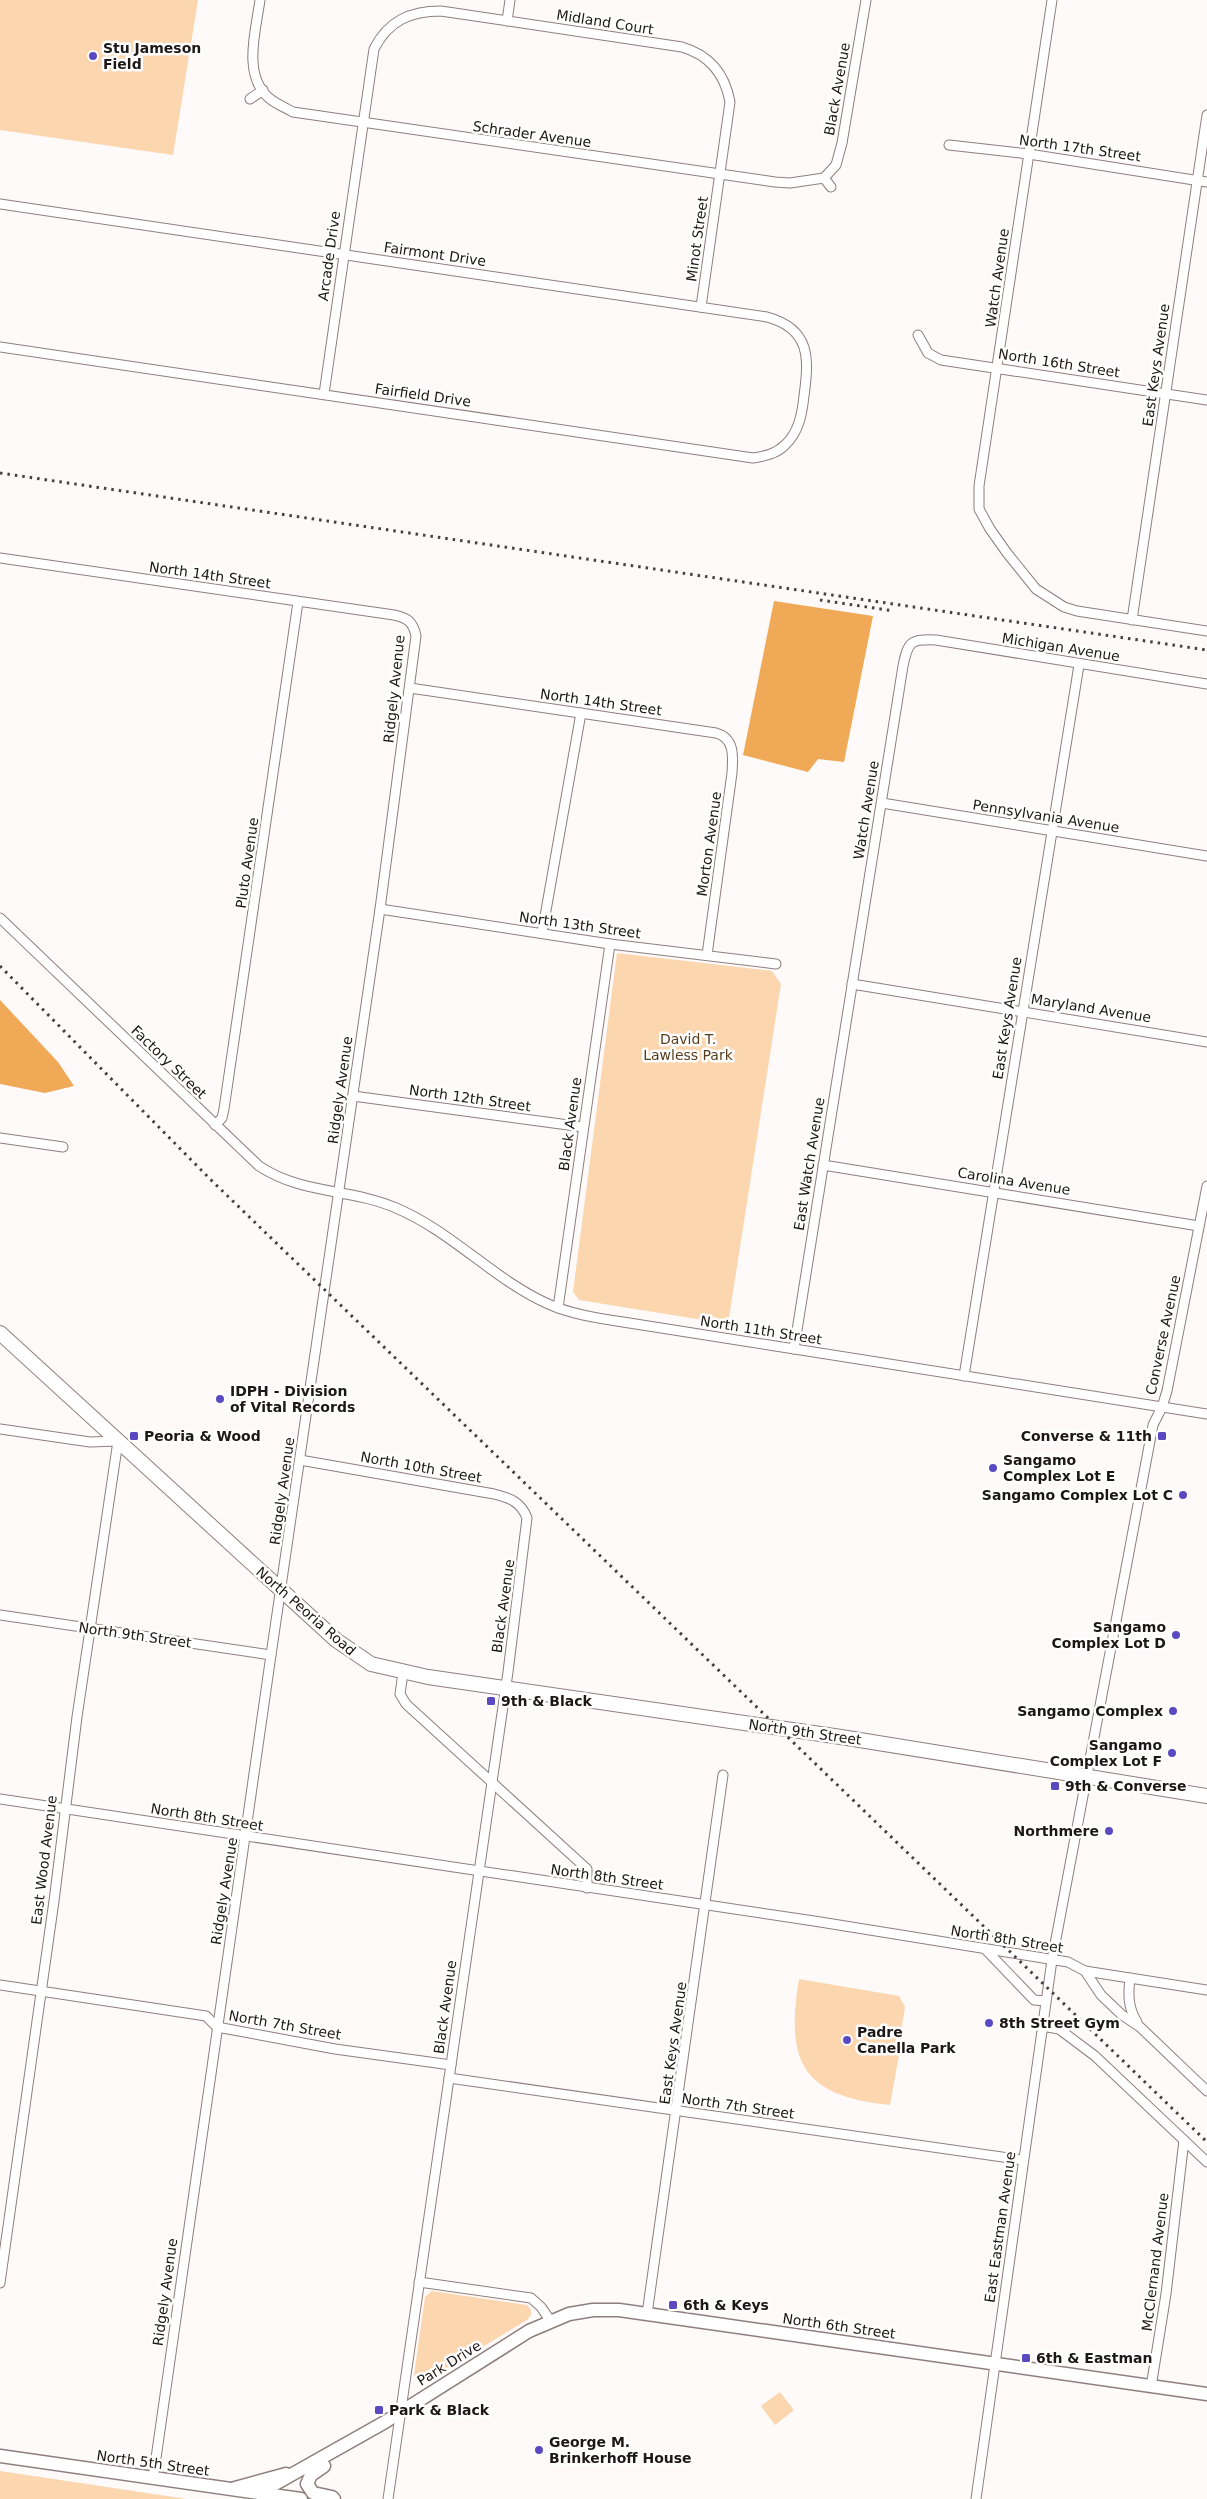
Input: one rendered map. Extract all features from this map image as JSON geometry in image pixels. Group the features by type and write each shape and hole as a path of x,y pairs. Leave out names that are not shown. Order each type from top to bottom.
{"main road":[{"name":"North Peoria Road","path":"0,1333 351,1652 371,1664 403,1673"},
{"name":"North 9th Street","path":"403,1673 1086,1775 1207,1796"},
{"name":"North 6th Street","path":"550,2320 569,2314 593,2310 619,2310 1207,2394"},
{"name":"Park Drive","path":"254,2496 352,2441 529,2331 550,2320"},
{"path":"334,2499 314,2494 309,2489 308,2480 313,2473 342,2455 352,2441"},
{"name":"North 5th Street","path":"0,2456 229,2489 254,2496 301,2499"},
{"path":"229,2489 298,2472"}],"street":[{"name":"Schrader Avenue","path":"260,0 254,43 255,72 268,98 293,112 782,183 824,178"},
{"path":"507,21 510,0"},
{"name":"Black Avenue","path":"824,178 836,164 842,143 866,0"},
{"name":"Watch Avenue","path":"1052,0 980,486 979,505 990,529 1036,589 1064,607 1132,620 1207,631"},
{"name":"Midland Court","path":"363,122 374,49 388,27 407,16 432,11 507,21 682,47 701,55 712,63 723,79 730,102 721,174"},
{"path":"250,99 263,90"},
{"name":"East Keys Avenue","path":"1132,620 1207,115"},
{"name":"Arcade Drive","path":"324,394 363,122"},
{"name":"North 17th Street","path":"949,145 1029,154 1207,182"},
{"name":"Minot Street","path":"701,307 721,174"},
{"path":"824,178 831,187"},
{"name":"Fairmont Drive","path":"0,204 768,317 789,326 805,345 807,357 804,395"},
{"name":"North 16th Street","path":"918,335 928,353 941,360 1207,400"},
{"name":"Fairfield Drive","path":"0,347 753,458 771,454 784,446 791,438 802,415 804,395"},
{"name":"North 14th Street","path":"0,558 394,615 406,618 413,625"},
{"name":"Pluto Avenue","path":"215,1126 222,1118 224,1109 298,602"},
{"name":"Ridgely Avenue","path":"153,2479 380,910 415,651 413,625"},
{"name":"Michigan Avenue","path":"912,642 936,640 1207,684"},
{"name":"Watch Avenue","path":"852,984 903,666 906,653 912,642"},
{"name":"East Keys Avenue","path":"964,1376 992,1192 1080,664"},
{"name":"North 14th Street","path":"410,688 716,733 726,738"},
{"path":"542,933 581,713"},
{"name":"Morton Avenue","path":"707,955 732,773 733,757 730,743 726,738"},
{"name":"Pennsylvania Avenue","path":"882,803 1207,856"},
{"name":"North 13th Street","path":"380,910 610,944 776,964"},
{"name":"Factory Street","path":"0,918 249,1157 268,1172 294,1184 339,1193"},
{"name":"Black Avenue","path":"558,1308 610,944"},
{"name":"Maryland Avenue","path":"852,984 1207,1042"},
{"name":"East Watch Avenue","path":"794,1349 852,984"},
{"name":"North 12th Street","path":"353,1096 584,1127"},
{"path":"0,1138 62,1147"},
{"name":"Carolina Avenue","path":"823,1165 1199,1226"},
{"name":"Converse Avenue","path":"1052,1960 1153,1425 1162,1407 1207,1186"},
{"name":"North 11th Street","path":"339,1193 368,1198 416,1217 510,1282 558,1308 579,1315 1207,1414"},
{"path":"0,1430 90,1442 118,1441"},
{"name":"East Wood Avenue","path":"0,2283 90,1629 118,1441"},
{"name":"North 10th Street","path":"300,1460 494,1494 514,1500 524,1510 527,1518"},
{"name":"Black Avenue","path":"388,2499 505,1688 527,1518"},
{"name":"North 9th Street","path":"0,1615 271,1655"},
{"path":"403,1673 400,1694 406,1704 586,1869 587,1888"},
{"name":"East Keys Avenue","path":"647,2314 678,2112 723,1775"},
{"name":"North 8th Street","path":"0,1799 706,1905 1052,1960 1075,1964 1085,1971 1207,1990"},
{"path":"986,1950 1034,2000 1045,2001"},
{"name":"East Eastman Avenue","path":"976,2499 1052,1960"},
{"path":"1085,1971 1101,1995 1122,2015 1140,2027 1207,2091"},
{"path":"1130,1978 1128,1997 1131,2013 1140,2027"},
{"name":"North 7th Street","path":"0,1985 206,2016 217,2027 335,2049 451,2065"},
{"path":"1042,2026 1059,2029 1095,2056 1207,2162"},
{"name":"North 7th Street","path":"449,2078 1023,2160"},
{"name":"McClernand Avenue","path":"1151,2387 1166,2294 1184,2140"},
{"path":"419,2282 531,2298 542,2307 550,2320"}],"green space":[{"path":"0,0 198,0 173,155 0,130"},
{"name":"David T. Lawless Park","path":"617,953 772,971 781,984 728,1324 579,1300 573,1292"},
{"name":"Padre Canella Park","path":"799,1979 899,1996 905,2007 899,2043 901,2044 890,2105 861,2100 837,2093 819,2083 807,2070 799,2053 795,2033 795,2008"},
{"path":"432,2291 527,2305 531,2310 531,2315 527,2320 421,2384 414,2375 425,2297"},
{"path":"780,2392 794,2410 775,2425 761,2406"},
{"path":"0,2471 187,2499 0,2499"}],"shaded area":[{"path":"774,601 873,616 844,762 818,759 808,772 743,755"},
{"path":"0,1000 58,1062 74,1086 45,1093 0,1084"}],"railway":[{"path":"0,473 1207,650"},
{"path":"820,600 894,611"},
{"path":"0,966 210,1179 1207,2142"}],"place":[{"name":"Stu Jameson Field","path":"93,56"},
{"name":"IDPH - Division of Vital Records","path":"220,1399"},
{"name":"Peoria & Wood","path":"134,1436"},
{"name":"Converse & 11th","path":"1162,1436"},
{"name":"Sangamo Complex Lot E","path":"993,1468"},
{"name":"Sangamo Complex Lot C","path":"1183,1495"},
{"name":"Sangamo Complex Lot D","path":"1176,1635"},
{"name":"9th & Black","path":"491,1701"},
{"name":"Sangamo Complex","path":"1173,1711"},
{"name":"Sangamo Complex Lot F","path":"1172,1753"},
{"name":"9th & Converse","path":"1055,1786"},
{"name":"Northmere","path":"1109,1831"},
{"name":"8th Street Gym","path":"989,2023"},
{"name":"Padre Canella Park","path":"847,2040"},
{"name":"6th & Keys","path":"673,2305"},
{"name":"6th & Eastman","path":"1026,2358"},
{"name":"Park & Black","path":"379,2410"},
{"name":"George M. Brinkerhoff House","path":"539,2450"}]}
